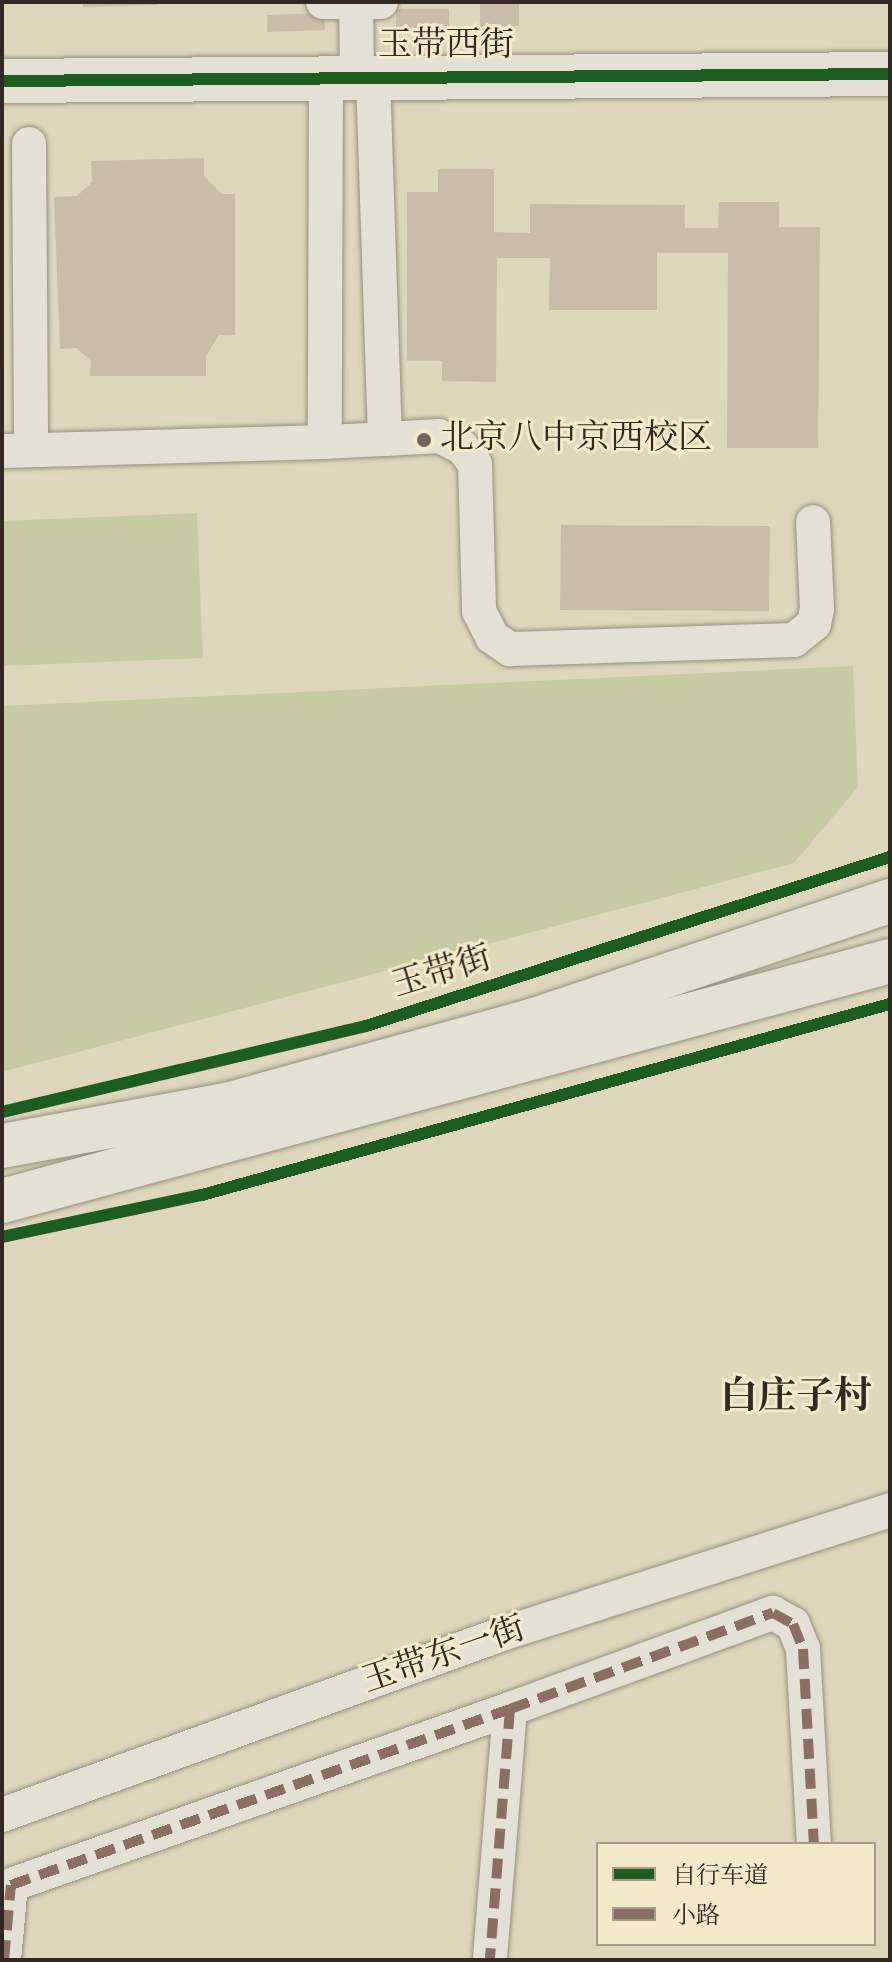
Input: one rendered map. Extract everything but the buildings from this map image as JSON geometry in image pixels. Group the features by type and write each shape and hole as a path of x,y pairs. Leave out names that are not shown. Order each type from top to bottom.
{"main road":[{"name":"玉带西街","path":"2,81 352,75 890,74"},
{"name":"玉带街","path":"2,1146 226,1105 457,1041 890,901"},
{"path":"2,1201 890,961"}],"street":[{"path":"323,2 381,2"},
{"path":"325,442 356,3"},
{"path":"352,75 385,439"},
{"path":"29,144 17,450 439,436 462,447 475,464 479,611 492,637 510,649 794,640 814,624 817,609 813,522"},
{"name":"玉带东一街","path":"2,1815 502,1634 890,1510"},
{"path":"4,1960 11,1885 773,1613 793,1624 803,1649 814,1842"},
{"path":"490,1960 510,1709"}],"green space":[{"path":"197,513 203,658 2,666 2,521"},
{"path":"853,666 858,787 794,863 2,1072 2,706"}],"marked path":[{"path":"510,1709 773,1613 793,1624 803,1649 814,1842"},
{"path":"4,1960 11,1885 510,1709 490,1960"}],"cycle path":[{"path":"2,81 890,74"},
{"path":"2,1112 366,1026 890,857"},
{"path":"2,1237 202,1195 890,1004"}],"place":[{"name":"北京八中京西校区","path":"424,440"}],"district":[{"name":"白庄子村","path":"796,1400"}]}
